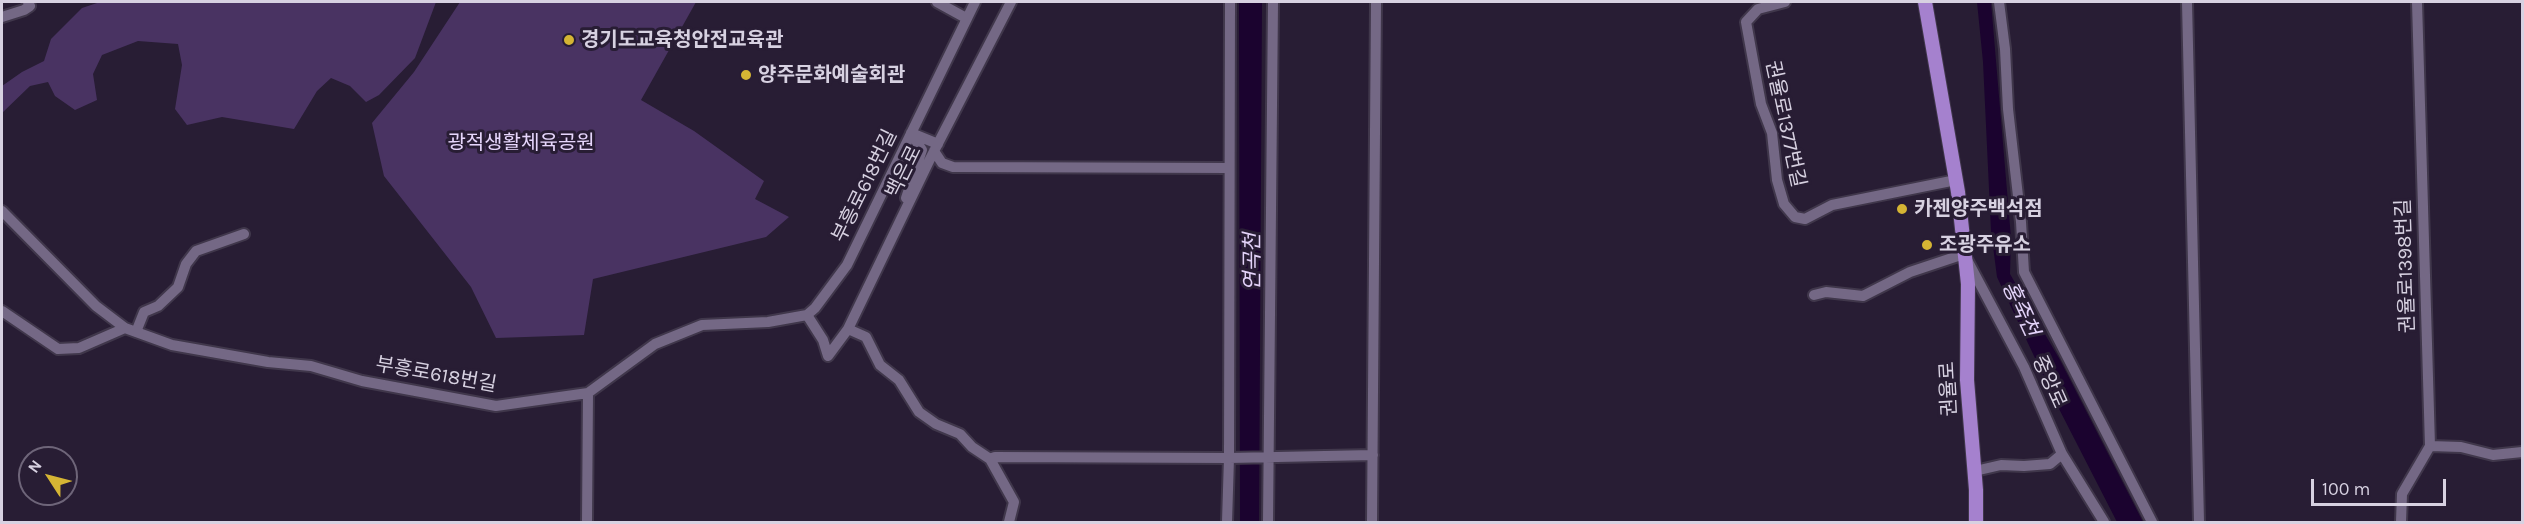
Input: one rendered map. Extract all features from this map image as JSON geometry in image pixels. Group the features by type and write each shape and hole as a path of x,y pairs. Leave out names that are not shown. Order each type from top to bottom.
{"main road":[{"name":"권율로","path":"1925,2 1956,180 1968,284 1968,404 1975,471 1976,522"}],"street":[{"path":"2,17 24,10 30,6 27,2"},
{"path":"937,2 966,18"},
{"name":"부흥로618번길","path":"2,212 49,257 83,295 125,328 172,345 268,362 311,366 363,381 496,406 588,393 655,344 702,325 768,322 807,315 846,265 975,2"},
{"name":"백은로","path":"807,315 823,340 828,356 848,329 936,147 1011,2"},
{"path":"1227,522 1230,458 1230,2"},
{"path":"1268,522 1273,2"},
{"path":"1372,522 1376,2"},
{"name":"권율로1377번길","path":"1785,2 1758,9 1746,22 1761,104 1772,133 1777,180 1784,204 1795,217 1805,219 1820,210 1843,202 1956,180"},
{"path":"1999,2 2006,49 2008,109 2021,222 2024,272 2152,522"},
{"path":"2187,2 2199,522"},
{"name":"권율로1398번길","path":"2417,2 2430,446"},
{"path":"910,133 936,147 942,163 953,167 1229,168"},
{"path":"895,233 922,150 910,133"},
{"path":"136,332 144,312 158,306 178,287 186,264 196,251 244,234"},
{"path":"1814,295 1826,292 1863,296 1910,272 1964,254"},
{"name":"중앙로","path":"1964,254 2024,367 2062,454 2104,522"},
{"path":"2,311 58,348 79,348 125,328"},
{"path":"848,329 866,337 880,365 899,380 919,412 936,424 960,434 972,447 990,459 1014,502 1009,522"},
{"path":"587,522 588,393"},
{"path":"2402,522 2402,494 2430,446 2461,447 2493,455 2523,452"},
{"path":"1975,471 2001,465 2050,464 2062,454"},
{"path":"990,459 995,457 1230,458 1373,455"}],"green space":[{"path":"100,2 436,2 415,58 379,95 366,102 350,86 331,78 317,91 294,129 222,117 187,125 175,109 182,65 178,44 138,41 102,55 93,74 97,100 75,110 55,96 48,82 30,86 2,113 2,86 22,72 44,61 51,39 82,8"},
{"name":"광적생활체육공원","path":"460,2 696,2 641,100 694,131 764,181 755,199 789,217 766,237 593,279 584,335 496,338 471,287 384,176 372,123 414,72"}],"water":[{"name":"연곡천","path":"1239,2 1262,2 1259,522 1240,522"},
{"name":"홍죽천","path":"1977,2 1991,2 2011,238 2010,274 2060,360 2143,522 2117,522 2056,403 1997,277 1991,231 1983,62"}],"place":[{"name":"경기도교육청안전교육관","path":"569,40"},
{"name":"양주문화예술회관","path":"746,75"},
{"name":"카젠양주백석점","path":"1902,209"},
{"name":"조광주유소","path":"1927,245"}]}
